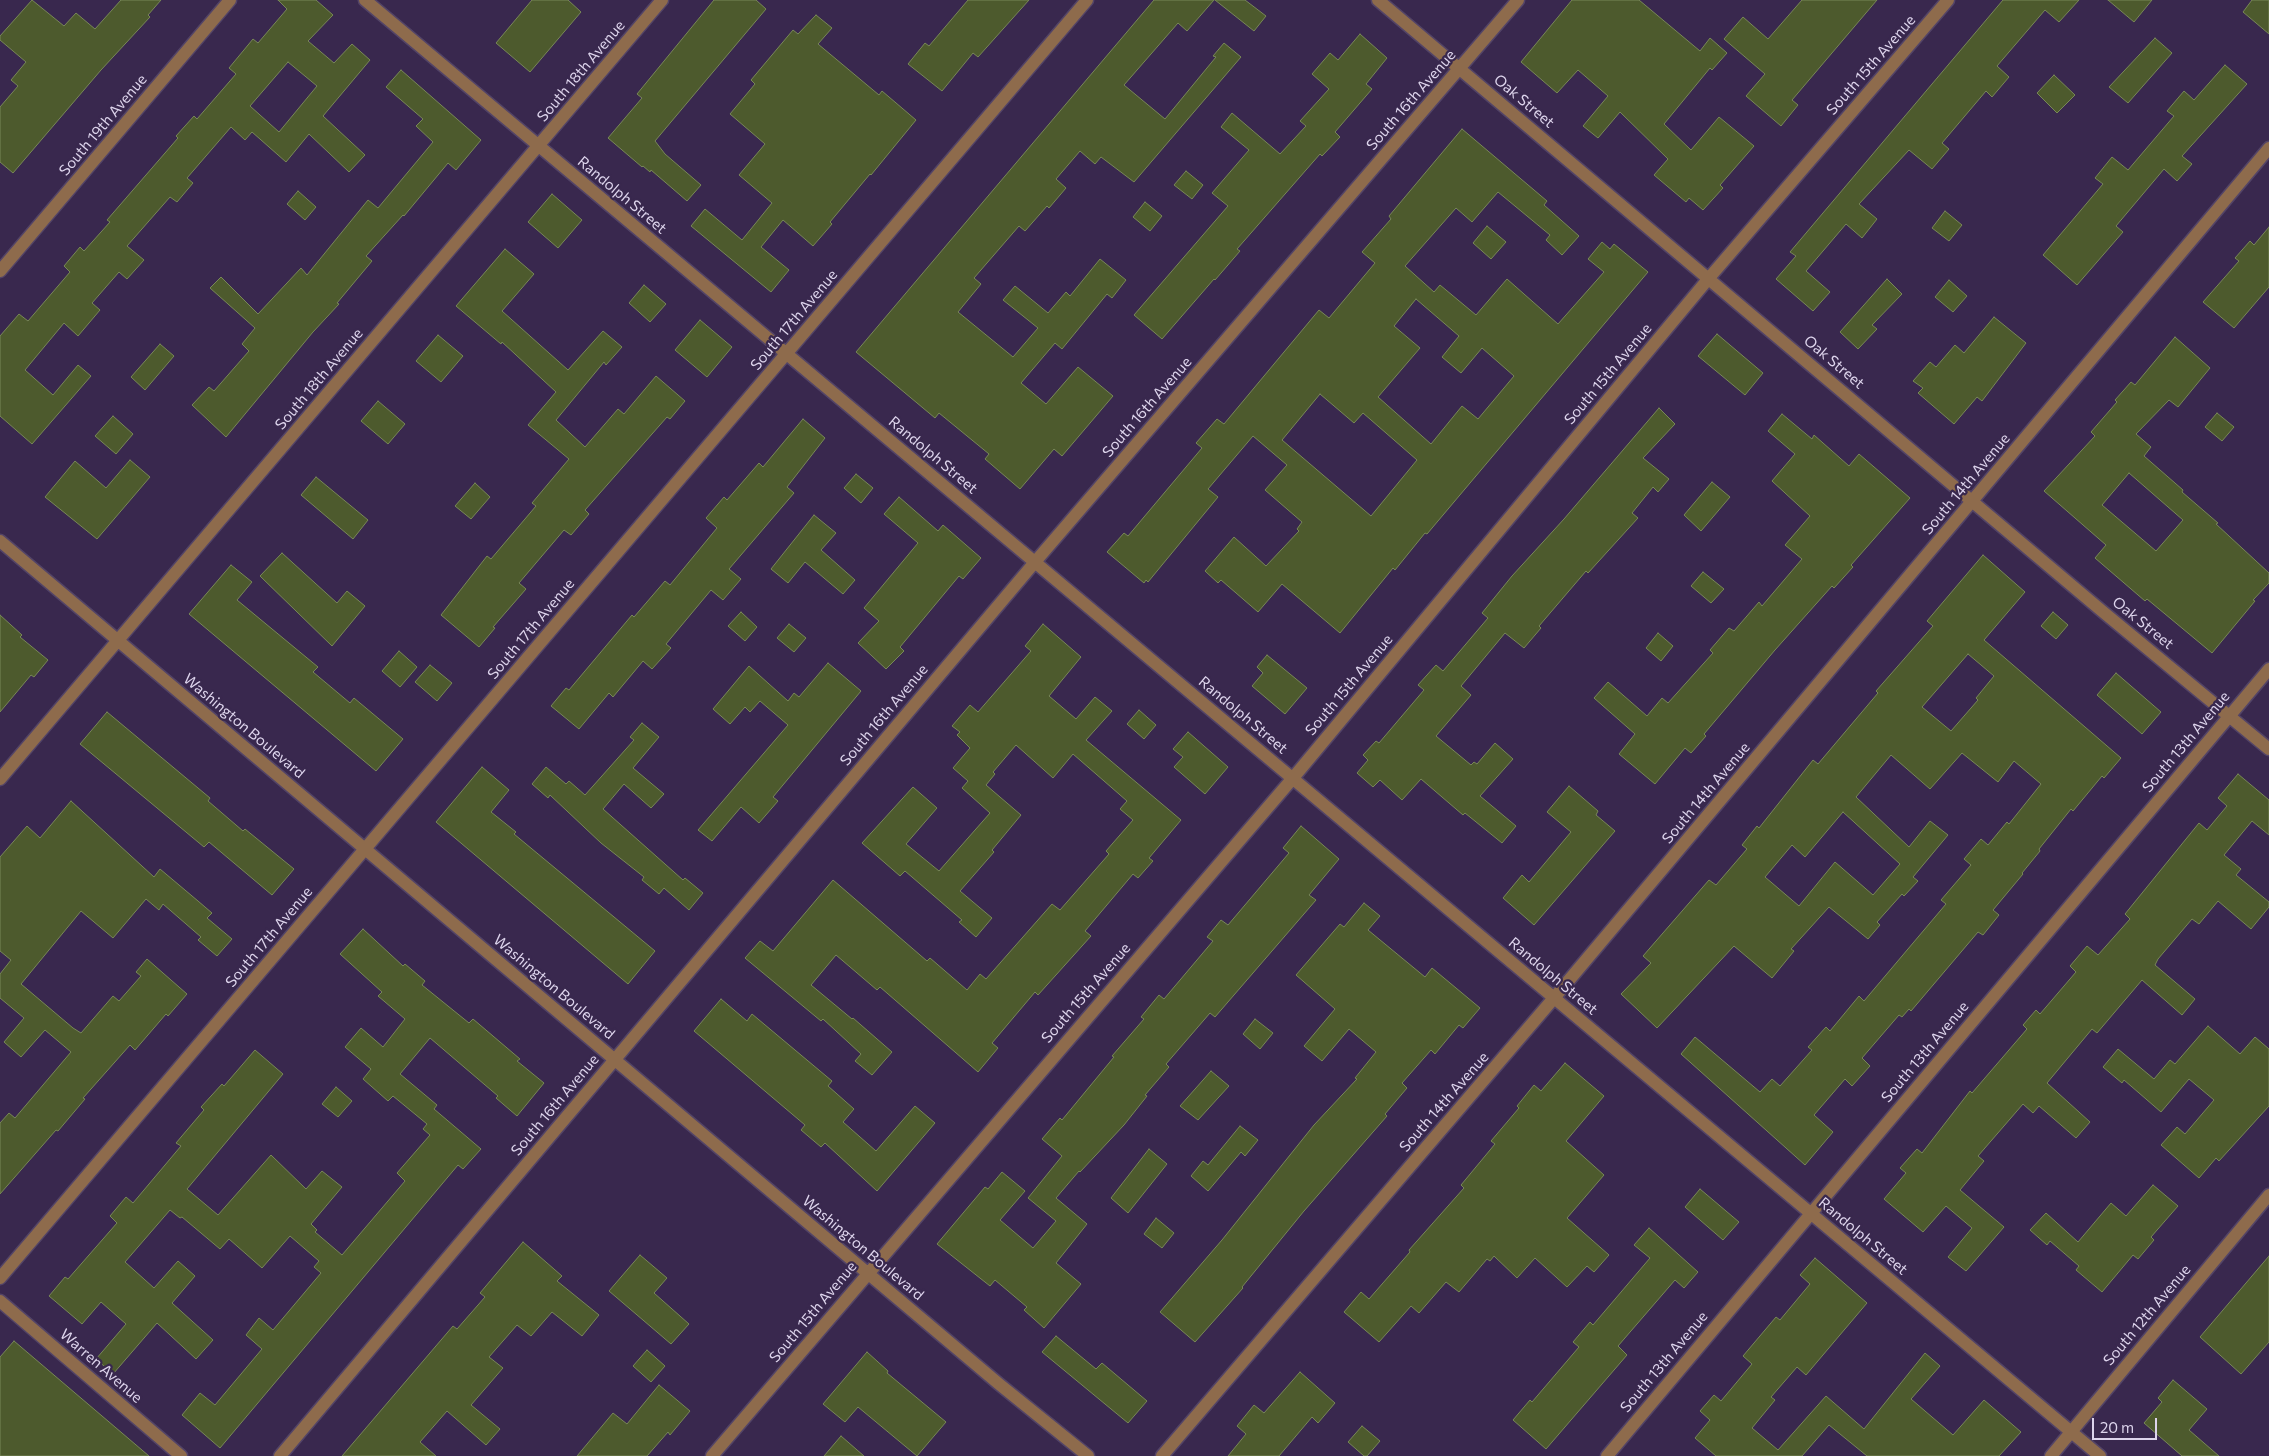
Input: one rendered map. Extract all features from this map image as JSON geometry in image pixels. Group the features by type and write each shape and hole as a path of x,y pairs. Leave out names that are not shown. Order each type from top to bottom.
{"street":[{"name":"South 19th Avenue","path":"0,271 230,0"},
{"name":"Randolph Street","path":"365,0 2100,1456"},
{"name":"South 18th Avenue","path":"0,779 662,0"},
{"name":"South 17th Avenue","path":"0,1278 1087,0"},
{"name":"Oak Street","path":"1378,0 2269,749"},
{"name":"South 16th Avenue","path":"280,1456 1035,562 1518,0"},
{"name":"South 15th Avenue","path":"712,1456 1293,778 1709,278 1948,0"},
{"name":"South 14th Avenue","path":"1162,1456 1554,998 2269,148"},
{"name":"Washington Boulevard","path":"0,540 615,1060 1088,1456"},
{"name":"South 13th Avenue","path":"1607,1456 2269,669"},
{"name":"South 12th Avenue","path":"2051,1456 2269,1195"},
{"name":"Warren Avenue","path":"0,1301 181,1456"}],"building":[{"path":"32,0 64,26 76,13 95,29 121,0 161,0 148,15 150,17 101,70 13,173 0,162 0,107 18,86 11,80 26,62 0,40 0,36"},
{"path":"278,0 316,0 333,15 308,41 334,63 352,44 370,60 323,116 365,155 349,172 309,134 286,162 252,132 245,140 231,127 187,178 193,183 177,202 170,197 127,246 144,260 127,279 119,272 92,303 100,310 78,336 64,323 25,370 53,395 78,365 91,376 32,444 0,416 0,336 19,314 28,321 70,272 64,266 80,247 84,251 110,222 107,220 178,138 176,136 194,116 197,119 236,74 229,68 253,39 258,43 287,9","holes":["288,62 317,86 279,132 250,106"]},
{"path":"532,0 568,0 581,12 530,72 496,43"},
{"path":"714,0 756,0 766,9 655,141 665,154 701,185 687,201 651,170 650,172 642,167 608,138 642,98 637,94"},
{"path":"968,0 1029,0 978,57 973,53 942,91 908,64 925,43 929,46"},
{"path":"1154,0 1214,0 1187,31 1178,23 1124,85 1165,119 1216,57 1213,56 1224,43 1241,57 1134,182 1101,157 1095,164 1080,151 1056,179 1066,188 1025,231 1019,226 974,278 981,284 958,312 1013,357 1038,328 1003,300 1015,286 1048,313 1066,292 1070,296 1100,259 1126,280 1112,298 1107,294 1062,349 1055,343 1021,383 1046,404 1078,367 1113,396 1062,456 1054,449 1020,489 985,459 989,454 939,413 935,418 856,352"},
{"path":"1215,0 1245,0 1266,16 1254,31"},
{"path":"1572,0 1639,0 1700,51 1710,38 1727,53 1712,70 1710,68 1664,124 1691,150 1719,117 1754,146 1720,185 1723,188 1703,210 1689,198 1686,202 1654,175 1668,159 1620,112 1598,138 1583,126 1608,96 1578,70 1557,93 1521,62"},
{"path":"1802,0 1877,0 1792,100 1798,105 1781,126 1746,96 1765,74 1724,39 1743,17 1768,39"},
{"path":"2003,0 2079,0 2059,22 2045,10 1997,66 2009,77 1992,97 1986,91 1942,143 1949,149 1932,169 1909,150 1859,204 1877,219 1862,238 1846,224 1806,271 1830,292 1813,311 1776,279 1796,256 1790,252"},
{"path":"2108,0 2152,0 2134,22"},
{"path":"2252,0 2269,0 2269,34 2243,12"},
{"path":"816,15 832,28 818,44 879,95 882,91 916,120 830,222 832,224 813,246 783,220 761,247 789,270 771,292 691,226 705,209 742,240 772,203 739,175 765,144 730,114 755,84 751,80 793,30 798,34"},
{"path":"1360,34 1387,58 1366,84 1372,89 1335,132 1340,137 1322,156 1320,154 1237,249 1240,251 1162,339 1134,315 1228,206 1212,193 1249,150 1221,127 1232,113 1280,154 1306,126 1300,121 1329,89 1312,74 1330,53 1338,60"},
{"path":"2155,38 2172,53 2128,103 2109,87"},
{"path":"2225,65 2247,84 2182,156 2192,164 2177,181 2164,169 2116,226 2123,232 2077,285 2043,255 2103,184 2095,178 2112,157 2128,170 2174,116 2167,111 2184,91 2194,100"},
{"path":"401,70 481,140 456,170 448,163 404,216 366,256 372,261 337,303 339,304 313,332 226,437 192,405 209,387 214,391 249,351 242,344 255,328 210,288 221,277 258,314 301,268 307,275 368,200 378,208 433,142 416,126 423,119 386,87"},
{"path":"2054,75 2075,95 2057,113 2037,93"},
{"path":"1462,129 1547,201 1544,205 1579,236 1562,255 1546,240 1550,235 1498,192 1472,222 1456,208 1405,266 1434,292 1440,285 1476,315 1507,279 1558,324 1604,272 1588,259 1602,242 1610,249 1614,244 1648,272 1427,534 1425,533 1395,570 1393,568 1340,633 1282,584 1258,612 1221,580 1218,583 1205,571 1234,537 1266,566 1299,531 1297,529 1302,522 1265,490 1287,465 1253,436 1208,489 1218,497 1148,582 1146,580 1144,583 1107,552 1124,533 1128,536 1202,448 1196,443 1217,419 1224,424 1319,310 1329,318 1375,263 1362,252 1391,219 1389,216","holes":["1416,299 1459,336 1442,357 1461,373 1482,348 1514,376 1478,419 1462,406 1431,444 1378,397 1420,348 1394,326","1320,394 1354,423 1363,413 1417,460 1371,516 1282,440"]},
{"path":"1186,171 1203,185 1192,199 1174,185"},
{"path":"298,191 316,207 305,220 287,204"},
{"path":"552,194 582,220 558,248 528,222"},
{"path":"1145,202 1162,216 1150,231 1133,217"},
{"path":"1945,211 1962,225 1949,241 1932,228"},
{"path":"1487,226 1506,242 1491,259 1473,243"},
{"path":"2269,227 2269,287 2234,328 2203,302 2239,261 2235,258 2250,241 2254,245"},
{"path":"505,249 534,274 502,311 568,370 603,331 622,347 606,365 604,362 556,420 585,447 618,409 624,414 656,376 685,401 670,419 667,417 585,510 589,514 571,535 564,530 519,583 526,589 493,627 495,628 479,647 441,615 487,556 491,559 536,506 532,503 569,459 528,425 556,392 502,342 501,344 456,306"},
{"path":"1887,279 1902,294 1872,325 1877,329 1858,349 1840,332"},
{"path":"1949,280 1967,296 1953,312 1935,297"},
{"path":"644,285 666,304 650,322 629,303"},
{"path":"1994,317 2026,343 1982,401 1977,397 1954,424 1918,393 1923,388 1913,381 1930,362 1936,367 1955,345 1964,353"},
{"path":"700,320 732,347 707,377 675,350"},
{"path":"1717,334 1763,373 1745,395 1698,356"},
{"path":"438,335 463,356 441,382 416,361"},
{"path":"2175,337 2210,368 2178,407 2169,400 2136,434 2151,447 2144,456 2183,490 2182,492 2218,523 2216,524 2269,573 2269,583 2253,600 2255,601 2212,653 2147,599 2145,601 2095,558 2106,545 2044,491 2095,436 2091,432 2117,402 2115,400 2131,382 2135,385","holes":["2129,473 2183,520 2156,551 2102,505"]},
{"path":"160,344 174,356 145,390 131,377"},
{"path":"378,401 405,424 388,444 361,421"},
{"path":"1659,408 1675,424 1643,458 1669,479 1658,492 1653,487 1632,513 1638,518 1588,573 1586,571 1539,626 1541,628 1524,648 1505,633 1461,686 1471,695 1436,736 1471,765 1474,762 1477,764 1495,743 1513,759 1480,796 1516,826 1502,843 1465,813 1463,815 1421,779 1402,800 1380,780 1373,787 1357,773 1368,760 1363,755 1376,741 1379,743 1424,690 1418,685 1436,665 1443,671 1488,618 1482,613 1512,576 1564,519"},
{"path":"2217,413 2234,427 2222,441 2205,427"},
{"path":"1782,414 1812,439 1814,435 1849,466 1859,454 1910,498 1851,565 1853,567 1834,588 1832,586 1775,650 1704,734 1706,736 1691,753 1685,748 1655,784 1619,754 1635,734 1594,698 1608,682 1647,716 1662,698 1668,703 1713,653 1710,650 1729,628 1734,631 1759,602 1762,606 1802,559 1785,545 1810,516 1772,481 1795,454 1768,431"},
{"path":"113,416 133,434 116,454 95,436"},
{"path":"803,419 825,438 787,487 794,493 729,569 741,579 723,600 711,590 666,644 671,648 652,669 643,661 613,697 609,693 579,729 551,706 566,688 569,690 632,615 634,617 665,581 670,585 717,528 706,518 724,497 727,500 759,463 763,467"},
{"path":"130,460 150,477 97,539 45,497 75,461 106,488"},
{"path":"856,474 873,488 861,503 844,488"},
{"path":"316,477 368,520 353,539 301,495"},
{"path":"1712,482 1730,497 1701,531 1684,515"},
{"path":"475,483 490,497 471,519 455,506"},
{"path":"899,497 938,531 943,525 981,558 963,579 959,576 900,647 904,651 886,669 858,643 879,621 864,608 918,543 884,514"},
{"path":"814,515 836,533 821,550 855,580 843,594 805,562 788,583 771,569"},
{"path":"282,553 337,603 347,591 365,606 332,646 260,576"},
{"path":"1983,555 2025,592 1984,640 2121,758 2104,778 2102,776 2073,811 2071,809 2039,849 2040,851 2023,874 1993,910 1999,915 1983,935 1978,932 1911,1011 1909,1009 1902,1017 1899,1015 1862,1058 1870,1066 1852,1086 1845,1079 1814,1115 1833,1132 1805,1165 1681,1054 1695,1037 1760,1092 1772,1079 1780,1086 1812,1050 1808,1047 1826,1027 1830,1031 1859,996 1864,1001 1946,904 1941,900 1971,865 1964,859 1981,839 1988,845 2007,822 2009,824 2041,784 2014,761 1998,782 1962,753 1930,789 1891,755 1856,797 1909,847 1930,821 1948,835 1913,877 1918,881 1904,896 1902,894 1877,922 1880,925 1868,939 1829,907 1791,949 1794,951 1772,978 1734,946 1657,1028 1621,994 1651,963 1643,956 1709,880 1716,885 1747,849 1742,845 1757,826 1759,828 1813,760 1818,764 1878,693 1876,691 1933,626 1927,621","holes":["1968,654 1994,676 1976,698 1978,700 1951,731 1922,707","1843,812 1900,864 1873,895 1835,862 1799,906 1765,877 1792,845 1805,857"]},
{"path":"231,565 252,582 237,600 318,667 313,672 350,703 354,698 403,739 376,771 189,614"},
{"path":"1703,572 1724,589 1711,603 1691,586"},
{"path":"741,612 757,627 745,641 728,626"},
{"path":"2053,612 2068,625 2056,639 2041,626"},
{"path":"0,615 22,635 20,637 48,660 34,677 31,675 0,712"},
{"path":"789,624 806,638 794,652 777,638"},
{"path":"1043,624 1081,657 1049,696 1076,719 1095,697 1112,711 1086,740 1181,820 1149,858 1153,861 1138,878 1133,874 1085,931 1091,936 1038,995 1035,992 992,1043 998,1048 978,1072 880,987 877,990 836,955 811,985 892,1052 872,1075 855,1061 861,1054 823,1019 821,1021 745,958 760,941 773,951 833,880 927,961 930,958 967,990 980,974 986,979 1052,904 1060,910 1109,854 1106,851 1133,820 1120,809 1127,801 1073,754 1053,778 1016,745 993,772 995,774 986,785 1021,815 992,850 994,852 960,891 992,918 976,937 959,922 962,920 905,871 900,876 862,843 913,787 937,808 906,844 939,871 990,813 962,788 968,781 953,768 970,748 957,735 960,732 952,726 970,705 978,712 1031,651 1025,646"},
{"path":"1658,633 1673,646 1661,661 1646,648"},
{"path":"399,651 417,667 400,687 382,671"},
{"path":"1267,655 1307,688 1285,714 1252,686 1263,673 1257,667"},
{"path":"828,663 861,691 773,797 778,801 759,823 741,807 712,841 698,830 788,725 760,701 750,712 745,707 730,724 713,709 749,666 788,701 794,693 799,697"},
{"path":"430,665 452,683 437,701 415,682"},
{"path":"2116,673 2161,712 2142,734 2097,695"},
{"path":"1139,710 1156,725 1144,739 1127,724"},
{"path":"107,712 210,798 208,801 243,831 245,829 294,869 272,895 209,842 204,847 80,744"},
{"path":"642,723 659,737 633,768 664,794 651,808 624,784 603,809 683,880 685,878 703,893 689,910 664,888 659,894 642,880 644,877 601,843 550,795 548,798 532,784 546,767 566,784 569,781 585,795 634,740 630,737"},
{"path":"1188,732 1228,767 1205,794 1174,767 1183,757 1173,749"},
{"path":"482,767 509,790 491,812 516,832 514,834 655,951 628,984 436,822"},
{"path":"2238,774 2269,800 2269,835 2252,821 2224,855 2241,869 2236,875 2269,902 2269,907 2251,929 2218,901 2199,924 2192,919 2158,959 2155,965 2195,999 2182,1015 2142,980 2097,1033 2092,1029 2047,1083 2090,1122 2076,1138 2039,1106 2033,1113 2023,1104 1978,1156 1984,1161 1960,1190 2004,1227 1966,1271 1948,1257 1972,1228 1946,1206 1923,1232 1884,1199 1906,1173 1900,1168 1917,1149 1922,1153 1970,1091 1972,1093 2027,1029 2023,1025 2036,1010 2040,1014 2076,972 2070,966 2087,946 2098,955 2130,919 2125,914 2199,823 2207,830 2227,806 2218,798"},
{"path":"1569,786 1598,811 1596,815 1615,831 1534,925 1503,898 1522,875 1529,882 1571,832 1547,812"},
{"path":"71,801 154,877 160,869 212,913 207,918 232,939 217,956 198,940 201,937 163,904 159,910 146,899 113,938 81,911 21,984 73,1028 81,1033 113,996 119,1001 141,976 136,972 147,959 187,994 168,1016 166,1014 135,1050 130,1045 83,1098 85,1099 58,1131 56,1130 0,1194 0,1123 9,1113 15,1118 71,1052 45,1030 21,1057 4,1042 24,1018 0,998 0,974 11,960 0,951 0,857 27,826 40,838"},
{"path":"1301,826 1339,859 1309,895 1316,900 1215,1017 1210,1013 1166,1064 1169,1067 1145,1095 1147,1096 1124,1125 1079,1171 1056,1198 1087,1224 1056,1263 1081,1284 1044,1328 1024,1310 1027,1307 995,1280 990,1286 937,1244 985,1187 988,1189 1002,1172 1025,1191 1000,1220 1033,1248 1056,1221 1028,1198 1062,1156 1042,1139 1060,1118 1062,1120 1114,1057 1112,1056 1144,1019 1141,1017 1159,995 1164,999 1213,941 1207,937 1221,920 1228,925 1289,853 1283,848"},
{"path":"1364,903 1380,916 1368,930 1425,977 1432,968 1480,1008 1463,1028 1459,1025 1435,1054 1431,1050 1402,1083 1407,1088 1385,1114 1387,1116 1304,1211 1243,1288 1195,1342 1160,1312 1222,1240 1314,1125 1357,1079 1355,1078 1376,1052 1349,1029 1322,1061 1304,1046 1335,1009 1296,975 1340,924 1344,927"},
{"path":"363,929 403,966 405,964 425,981 422,985 469,1023 473,1019 520,1059 517,1061 544,1083 517,1116 496,1098 498,1096 430,1038 400,1074 437,1105 434,1109 481,1149 463,1169 458,1165 220,1448 182,1415 200,1393 215,1405 262,1349 246,1335 259,1318 273,1330 321,1273 314,1267 319,1261 290,1236 262,1268 229,1239 220,1249 182,1217 180,1218 170,1210 125,1262 154,1288 178,1261 195,1276 172,1303 213,1340 196,1359 157,1323 113,1374 96,1359 126,1324 101,1302 82,1324 49,1296 65,1277 68,1279 117,1223 110,1216 126,1197 133,1203 181,1146 176,1143 204,1110 201,1107 222,1084 224,1086 255,1050 283,1074 187,1189 218,1215 271,1155 306,1189 322,1171 342,1187 311,1224 317,1230 315,1232 342,1255 405,1181 397,1173 430,1135 423,1129 427,1124 393,1096 388,1101 363,1079 371,1069 345,1047 361,1028 383,1047 405,1019 378,996 382,992 340,954"},
{"path":"721,999 747,1021 752,1014 832,1081 828,1086 854,1109 843,1122 876,1151 915,1106 935,1123 877,1191 825,1143 821,1147 801,1130 805,1125 694,1031"},
{"path":"1255,1019 1273,1033 1260,1049 1243,1034"},
{"path":"2208,1026 2240,1054 2255,1037 2269,1049 2269,1106 2219,1161 2216,1158 2199,1178 2161,1145 2177,1127 2185,1134 2214,1100 2189,1079 2161,1112 2124,1080 2122,1083 2103,1067 2118,1049 2154,1079 2170,1060 2175,1064"},
{"path":"1565,1063 1604,1096 1566,1141 1604,1175 1567,1218 1609,1255 1594,1272 1587,1266 1567,1287 1535,1258 1517,1278 1494,1256 1490,1261 1487,1259 1459,1292 1446,1282 1419,1313 1411,1306 1379,1342 1344,1312 1361,1292 1369,1299 1464,1188 1461,1185 1495,1144 1491,1141 1519,1108 1517,1106 1534,1085 1541,1091"},
{"path":"1211,1071 1229,1086 1198,1120 1180,1106"},
{"path":"336,1087 352,1101 338,1117 322,1104"},
{"path":"1240,1126 1258,1140 1245,1156 1241,1152 1208,1191 1191,1176 1203,1161 1208,1165"},
{"path":"1149,1149 1167,1164 1128,1213 1111,1198"},
{"path":"2153,1185 2178,1206 2151,1237 2154,1240 2138,1259 2133,1255 2102,1292 2076,1270 2079,1266 2050,1241 2047,1245 2030,1230 2046,1213 2078,1242 2111,1203 2126,1216"},
{"path":"1700,1189 1739,1222 1723,1240 1685,1207"},
{"path":"1156,1218 1174,1233 1162,1248 1144,1234"},
{"path":"1649,1228 1698,1272 1684,1288 1675,1280 1618,1346 1627,1355 1546,1449 1513,1420 1530,1400 1532,1402 1579,1347 1573,1342 1590,1322 1593,1325 1650,1258 1634,1245"},
{"path":"523,1242 562,1276 557,1281 599,1315 582,1336 552,1312 531,1336 517,1325 489,1357 503,1368 471,1405 500,1429 486,1445 447,1411 420,1442 436,1456 342,1456 453,1326 457,1329 485,1297 480,1293"},
{"path":"640,1255 667,1278 654,1293 689,1324 671,1344 609,1291"},
{"path":"2269,1256 2269,1342 2241,1374 2200,1337"},
{"path":"1815,1258 1867,1303 1806,1375 1797,1367 1771,1397 1775,1400 1752,1428 1778,1450 1826,1396 1864,1429 1925,1353 1940,1366 1911,1399 1953,1435 1984,1400 2021,1432 1999,1456 1867,1456 1829,1425 1802,1456 1716,1456 1695,1438 1710,1420 1700,1411 1714,1395 1721,1401 1752,1364 1743,1356 1776,1317 1780,1320 1810,1284 1800,1275"},
{"path":"1056,1336 1096,1369 1102,1363 1147,1401 1128,1423 1042,1352"},
{"path":"14,1341 149,1456 0,1456 0,1357"},
{"path":"647,1350 665,1366 651,1382 633,1366"},
{"path":"867,1352 888,1371 887,1373 946,1422 917,1456 858,1407 845,1422 823,1404"},
{"path":"1300,1372 1335,1403 1318,1423 1312,1417 1279,1456 1228,1456 1246,1434 1237,1426 1254,1405 1264,1413"},
{"path":"2173,1380 2207,1409 2189,1430 2219,1456 2182,1456 2144,1423 2162,1402 2158,1398"},
{"path":"659,1385 690,1411 670,1435 668,1432 647,1456 577,1456 613,1413 627,1424"},
{"path":"1362,1426 1380,1441 1367,1456 1364,1456 1348,1442"},
{"path":"841,1436 864,1456 824,1456"}]}
